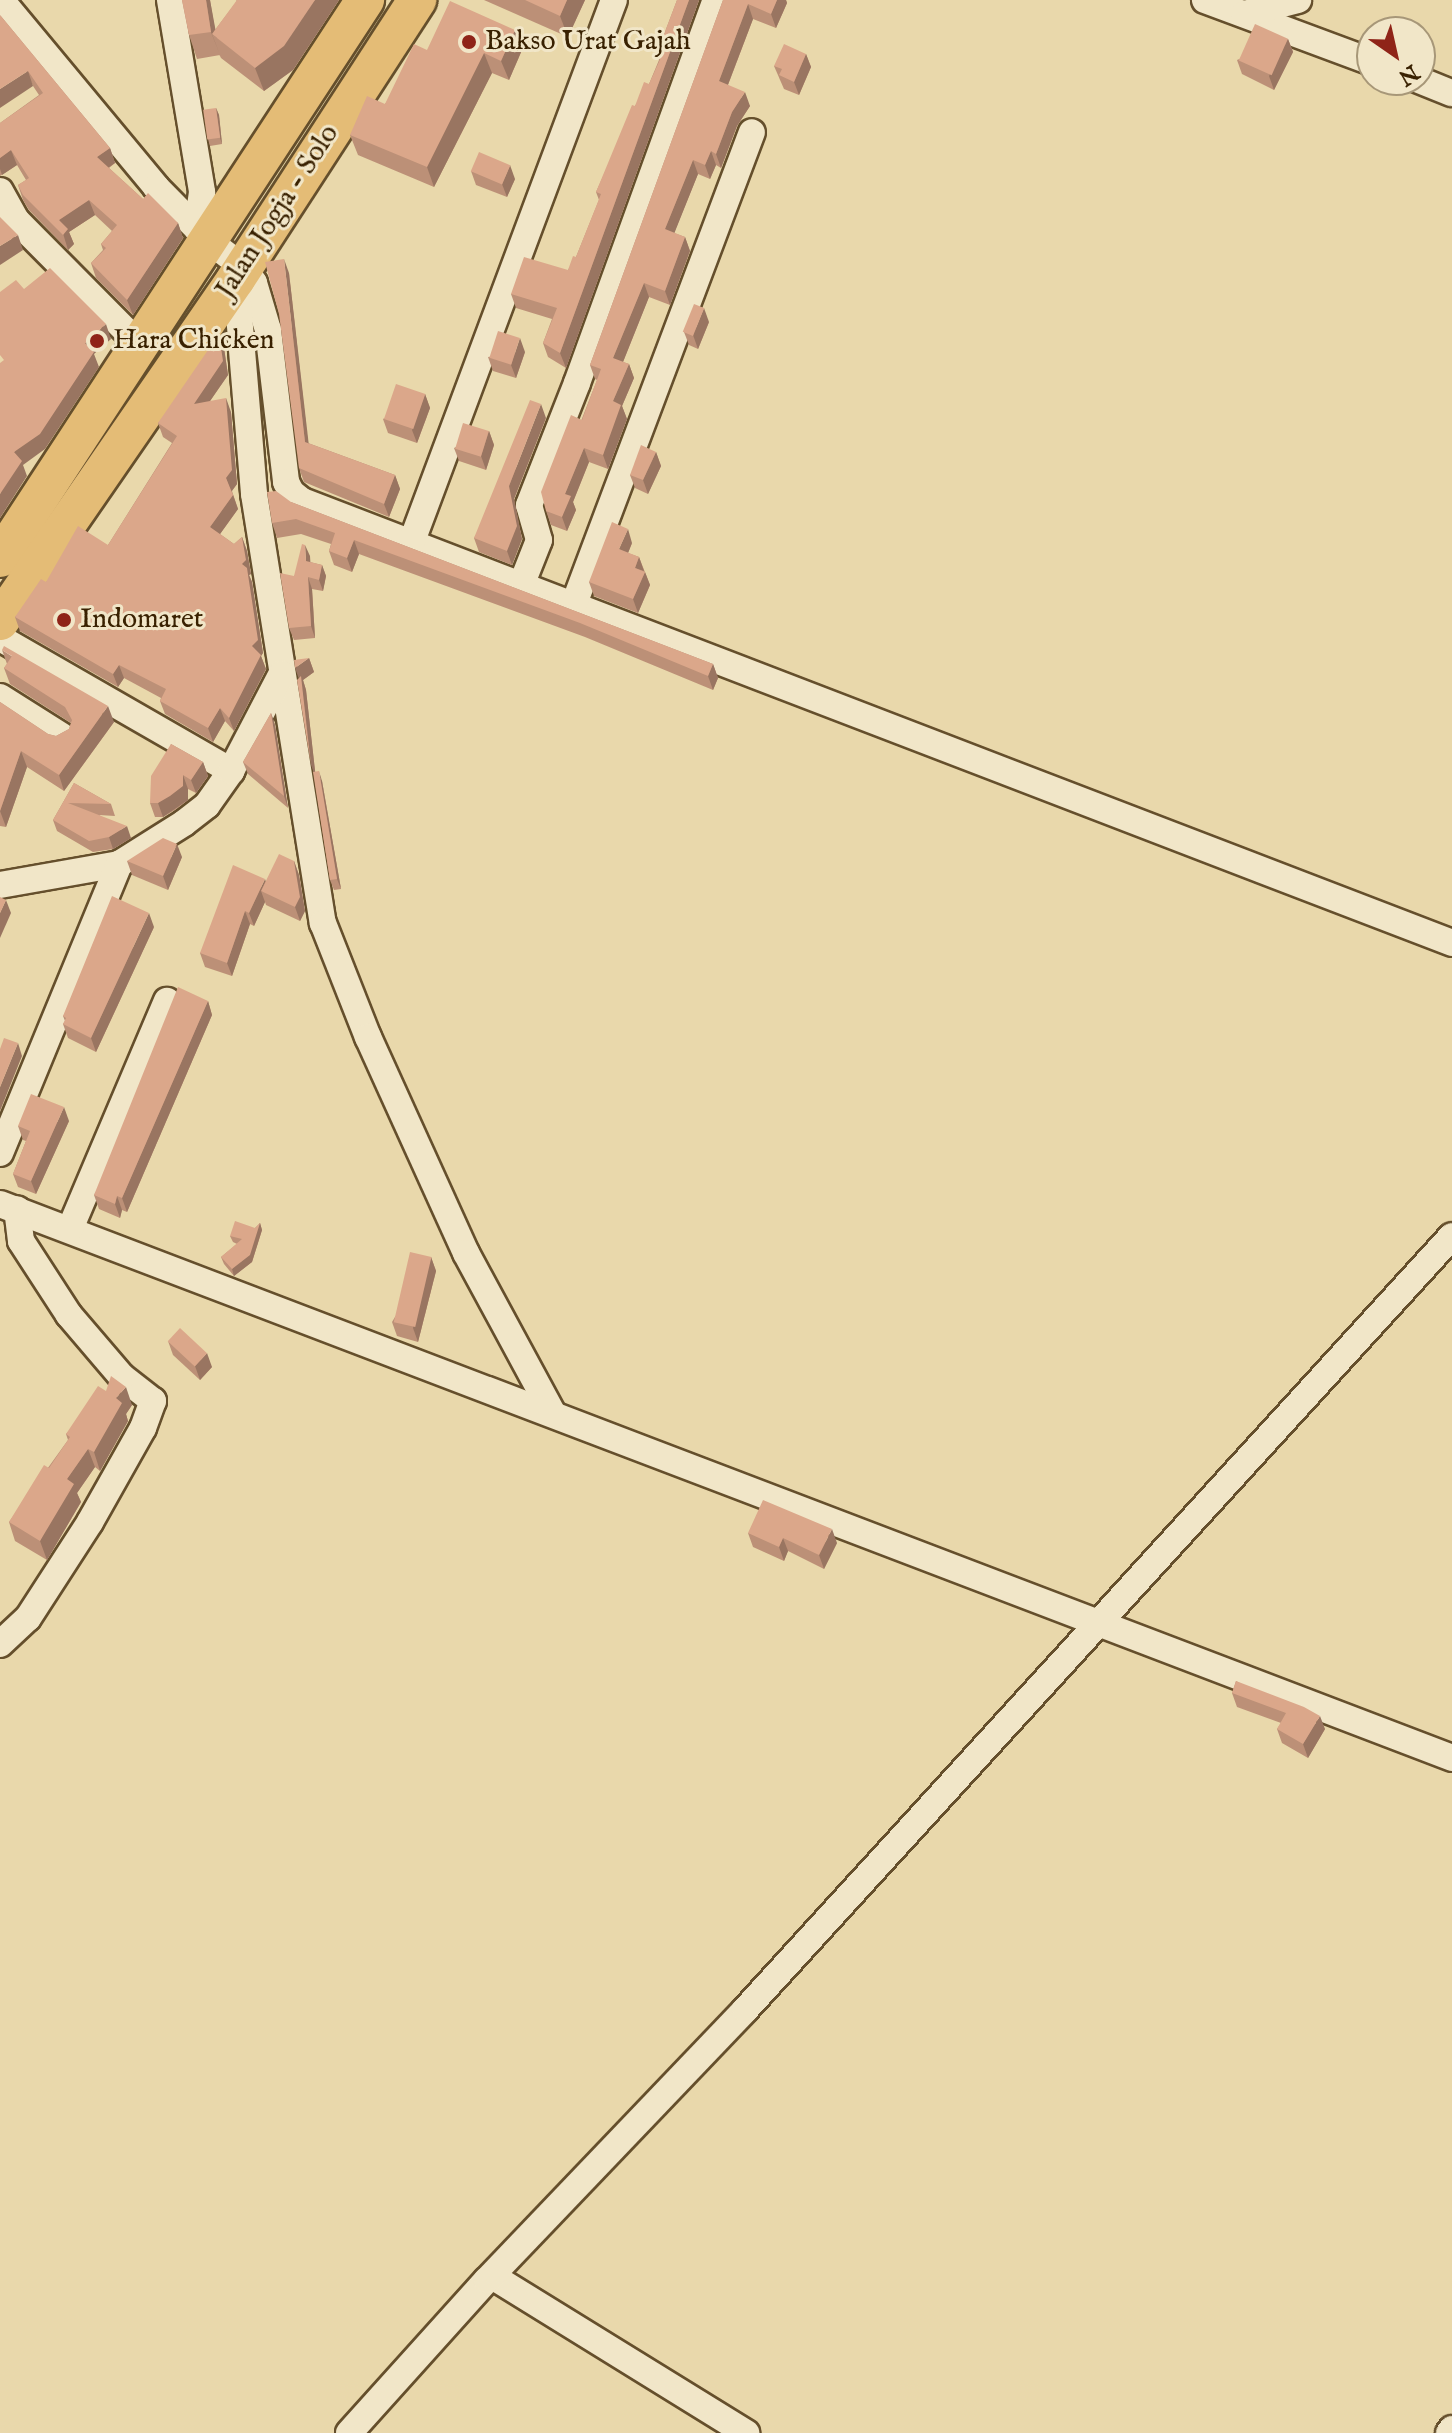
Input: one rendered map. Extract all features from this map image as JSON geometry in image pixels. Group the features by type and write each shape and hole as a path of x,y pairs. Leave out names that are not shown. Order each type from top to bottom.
{"highway":[{"name":"Jalan Jogja - Solo","path":"0,556 140,345 203,235 365,0"},
{"name":"Jalan Jogja - Solo","path":"0,621 239,273 417,0"}],"street":[{"path":"1,0 156,187 239,273 263,307 286,482 291,492 302,501 1452,943"},
{"path":"170,0 202,192 203,235"},
{"path":"412,541 614,0"},
{"path":"522,583 539,540 529,505 577,383 716,0"},
{"path":"1205,0 1356,56"},
{"path":"1244,14 1298,0"},
{"path":"574,604 752,132"},
{"path":"0,191 8,224 140,345"},
{"path":"239,273 254,494 323,923 368,1037 466,1253 553,1414"},
{"path":"254,494 291,492"},
{"path":"0,638 231,771"},
{"path":"0,885 119,864 207,805 231,771 282,673"},
{"path":"0,697 62,736"},
{"path":"0,1153 119,864"},
{"path":"70,1229 167,1001"},
{"path":"8,1206 1452,1758"},
{"path":"0,1644 28,1618 90,1522 143,1428 153,1401 122,1377 69,1315 21,1241 8,1206"},
{"path":"349,2433 492,2276 755,1998 1452,1236"},
{"path":"492,2276 746,2433"}],"building":[{"path":"182,0 206,0 211,32 189,35"},
{"path":"237,0 315,0 284,46 255,68 212,34"},
{"path":"525,0 567,0 560,16"},
{"path":"677,0 689,0 560,353 543,343 557,308 511,294 524,257 568,270 573,256 576,257 601,194 596,192 632,105 635,106 644,82 649,84 662,55 657,53"},
{"path":"723,0 777,0 771,14 748,4 719,81 745,92 732,112 716,154 711,151 705,165 693,160 665,229 685,237 665,291 644,283 613,358 629,364 613,401 621,405 603,455 584,448 565,494 571,496 562,517 546,511 541,492 571,415 582,420 601,369 590,365"},
{"path":"450,1 515,30 501,61 484,53 427,167 350,135 367,96 385,104 414,44 427,50"},
{"path":"0,15 110,148 97,157 143,199 148,193 178,223 127,300 91,263 106,248 101,244 117,225 89,200 59,220 68,229 63,235 23,195 18,185 29,178 11,150 0,158 0,123 43,93 28,71 0,89"},
{"path":"1255,24 1288,39 1272,75 1239,61"},
{"path":"784,44 806,54 794,82 779,75 782,69 774,66"},
{"path":"216,108 220,138 207,140 203,110"},
{"path":"479,152 510,165 502,185 471,171"},
{"path":"0,217 18,235 0,246"},
{"path":"284,259 305,442 395,475 384,504 299,468 279,314 265,262"},
{"path":"50,268 106,324 85,343 94,352 40,434 14,452 22,461 0,494 0,363 4,360 0,355 0,292 16,280 24,289"},
{"path":"694,304 704,308 693,336 683,332"},
{"path":"498,331 520,338 511,365 489,358"},
{"path":"219,334 223,361 194,404 226,398 232,470 226,478 233,495 210,527 234,544 242,537 246,560 242,564 247,568 258,640 252,646 261,655 229,718 220,708 208,728 160,701 166,689 119,665 113,674 15,617 41,579 46,582 78,526 108,545 177,436 158,423"},
{"path":"396,384 425,394 413,429 384,419"},
{"path":"530,400 541,404 509,486 517,526 507,551 474,538"},
{"path":"463,423 489,431 481,457 455,449"},
{"path":"641,445 656,452 643,480 630,475"},
{"path":"276,491 291,502 713,664 708,676 580,623 354,540 347,558 329,551 335,533 296,519 272,523 267,492"},
{"path":"612,522 628,529 619,549 639,557 635,568 645,572 633,599 589,582"},
{"path":"302,544 305,545 306,561 322,565 319,580 308,577 311,626 289,628 280,573 294,576"},
{"path":"4,646 108,706 59,775 21,751 0,811 0,702 48,734 56,736 69,729 72,720 65,707 4,668 12,656 2,650"},
{"path":"309,658 295,668 294,660"},
{"path":"301,676 311,765 297,680"},
{"path":"271,713 284,796 243,762"},
{"path":"171,744 203,762 191,780 183,775 183,786 158,803 150,803 151,776"},
{"path":"319,771 337,879 330,880 313,772"},
{"path":"74,783 111,804 68,803 127,826 109,837 89,841 53,820"},
{"path":"163,838 177,844 163,876 127,861"},
{"path":"279,854 294,861 300,897 295,907 261,891"},
{"path":"233,865 265,879 249,913 245,911 227,963 200,953"},
{"path":"112,896 149,913 91,1038 63,1024 66,1018 63,1016"},
{"path":"0,897 6,900 0,913"},
{"path":"178,987 208,1001 122,1198 117,1196 115,1204 94,1195"},
{"path":"4,1038 18,1043 0,1087 0,1049"},
{"path":"31,1094 64,1107 31,1181 13,1174 30,1131 18,1126"},
{"path":"235,1221 255,1228 260,1223 250,1255 232,1269 221,1257 242,1239 230,1236"},
{"path":"410,1252 431,1257 415,1327 394,1322"},
{"path":"180,1328 207,1353 195,1366 168,1341"},
{"path":"111,1376 126,1387 116,1398 122,1403 94,1452 88,1449 67,1479 74,1484 40,1541 9,1522 44,1465 49,1468 70,1437 66,1434 98,1386 106,1391"},
{"path":"763,1500 832,1529 819,1555 783,1538 779,1547 748,1533"},
{"path":"1236,1681 1320,1716 1303,1744 1277,1729 1286,1713 1232,1693"}],"place":[{"name":"Bakso Urat Gajah","path":"469,42"},
{"name":"Hara Chicken","path":"97,341"},
{"name":"Indomaret","path":"64,620"}]}
